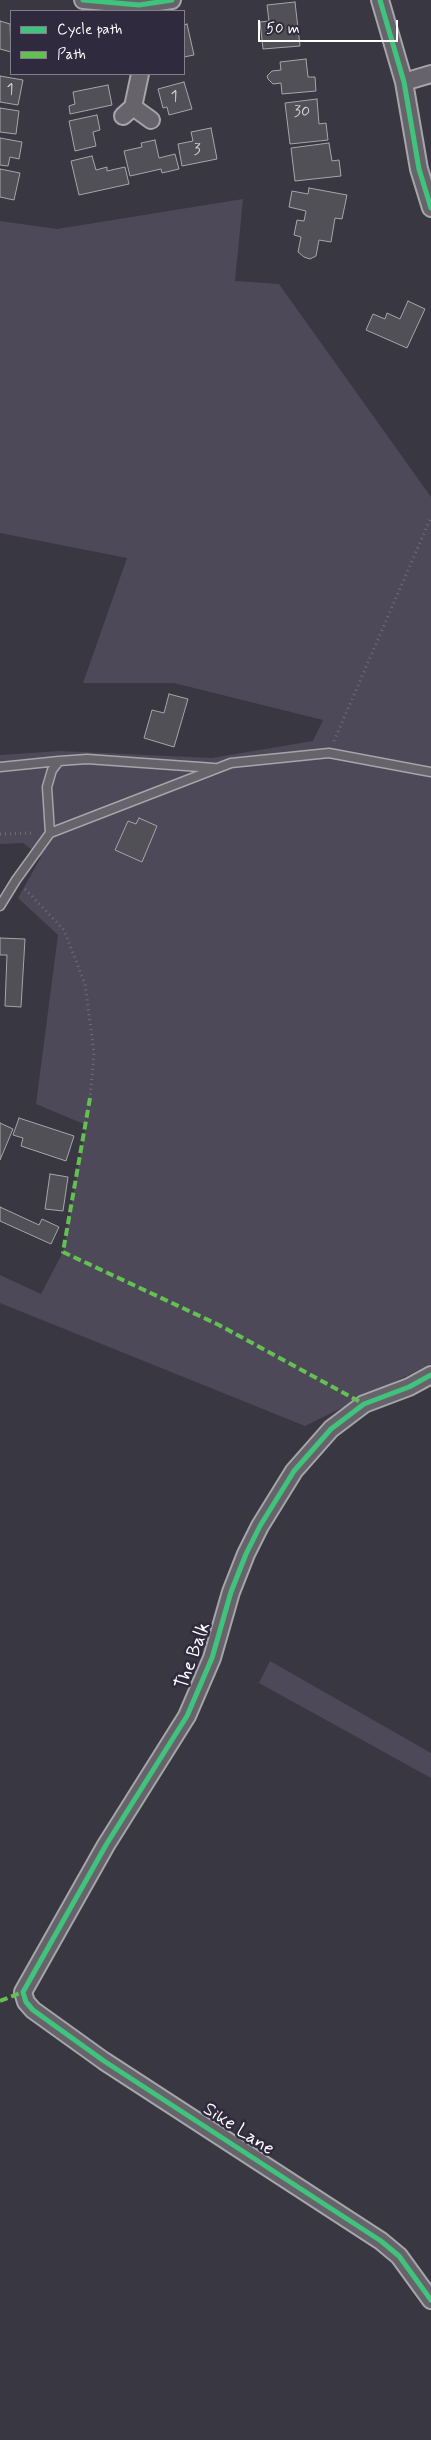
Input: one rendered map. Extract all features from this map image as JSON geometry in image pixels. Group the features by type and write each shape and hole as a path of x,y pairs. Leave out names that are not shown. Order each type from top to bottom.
{"street":[{"path":"82,0 139,8 172,0"},
{"path":"380,0 404,82 425,169 431,208"},
{"path":"404,82 431,74"},
{"path":"140,75 128,112 150,120"},
{"name":"The Balk","path":"23,1992 106,1845 187,1716 212,1658 231,1592 246,1554 260,1526 294,1471 331,1429 364,1404 409,1387 431,1376"},
{"name":"Sike Lane","path":"23,1992 26,2002 33,2010 104,2061 381,2241 398,2256 431,2300"}],"lane":[{"path":"0,906 50,833 230,763 329,753 431,772"},
{"path":"0,767 87,759 217,768"},
{"path":"50,833 47,787 52,770 59,761"}],"path":[{"path":"329,753 431,517"},
{"path":"0,834 50,833"},
{"path":"16,880 64,930 85,984 94,1053 90,1098"}],"shaded area":[{"path":"243,199 235,281 279,284 431,497 431,1364 305,1426 0,1303 0,1275 41,1294 63,1252 86,1125 36,1104 58,935 18,898 41,857 23,843 0,844 0,755 60,751 212,758 313,741 323,720 174,683 83,683 127,558 0,533 0,221 57,229"},
{"path":"270,1661 431,1753 431,1778 259,1683"}],"building":[{"path":"295,2 300,46 263,49 260,22 269,21 267,5"},
{"path":"0,21 10,24 10,52 0,49"},
{"path":"187,24 194,55 185,57 185,25"},
{"path":"306,59 308,77 315,77 316,91 282,94 281,83 273,84 268,79 267,76 272,71 281,70 280,62"},
{"path":"0,76 23,80 18,105 0,102"},
{"path":"184,82 192,109 169,115 167,107 163,108 158,89"},
{"path":"108,85 112,105 70,114 69,106 75,104 73,92"},
{"path":"317,99 319,124 326,123 328,140 290,144 285,103"},
{"path":"0,108 19,111 16,134 0,132"},
{"path":"97,115 100,130 93,132 96,146 75,151 69,121"},
{"path":"211,128 217,159 182,166 178,144 193,141 191,132"},
{"path":"0,138 22,142 19,159 10,157 8,166 0,165"},
{"path":"155,140 159,158 175,154 179,169 162,173 161,169 130,176 124,151 142,147 141,143"},
{"path":"329,143 332,161 339,160 341,176 295,181 291,148"},
{"path":"92,156 96,170 107,167 107,171 125,167 129,184 79,195 71,161"},
{"path":"0,169 20,173 14,200 0,197"},
{"path":"309,188 347,195 342,219 335,218 331,242 319,240 316,256 310,259 298,252 301,237 294,235 297,220 304,221 306,211 289,207 292,191 308,194"},
{"path":"408,301 425,309 407,348 366,330 373,314 385,319 387,313 400,319"},
{"path":"169,694 188,699 174,747 144,738 152,710 164,713"},
{"path":"139,818 157,826 142,862 115,850 128,821 136,824"},
{"path":"0,938 25,939 21,1007 5,1006 7,955 0,955"},
{"path":"19,1118 74,1136 66,1161 21,1146 23,1138 13,1135"},
{"path":"0,1123 13,1129 0,1160"},
{"path":"50,1174 68,1177 63,1211 45,1209"},
{"path":"0,1207 39,1225 42,1219 59,1227 51,1244 0,1221"}],"marked path":[{"path":"90,1098 63,1252 219,1325 364,1404"},
{"path":"0,2001 23,1992"}],"cycle path":[{"path":"83,0 139,5 172,0"},
{"path":"380,0 404,82 419,169 431,208"},
{"path":"431,1375 409,1387 364,1404 331,1429 294,1471 260,1526 246,1554 231,1592 212,1658 187,1716 106,1845 23,1992 26,2002 33,2010 104,2061 381,2241 399,2256 431,2300"}]}
